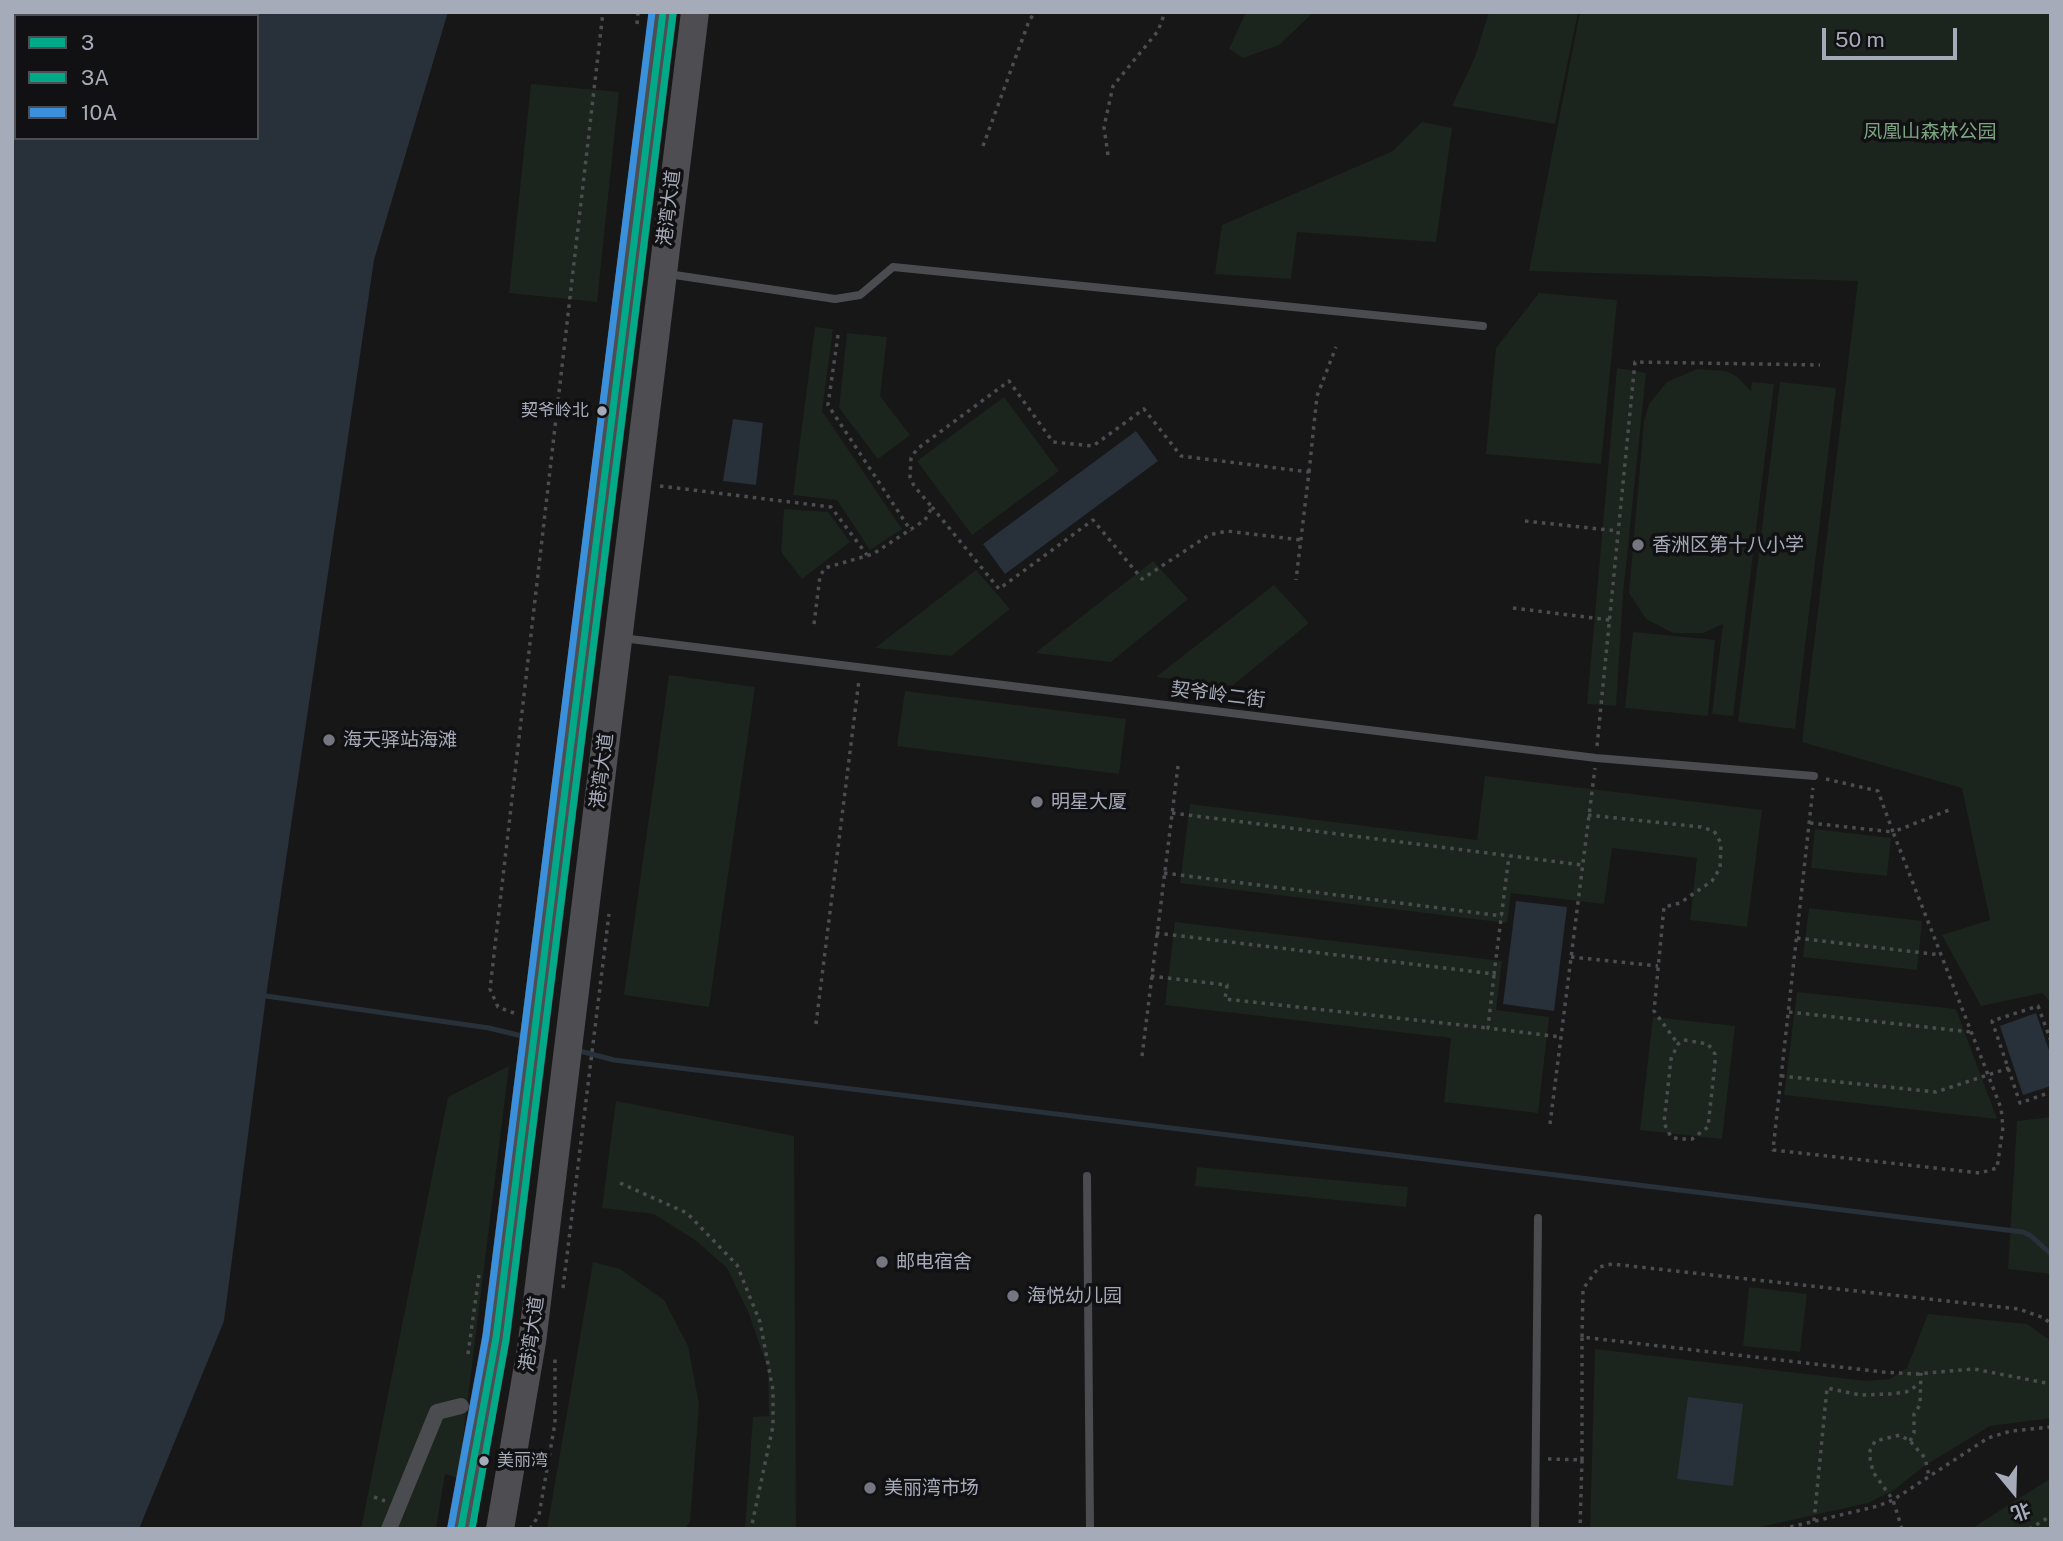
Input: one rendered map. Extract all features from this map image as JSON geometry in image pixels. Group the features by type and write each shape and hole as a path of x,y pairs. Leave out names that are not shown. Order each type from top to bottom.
{"highway":[{"name":"港湾大道","path":"461,1529 496,1338 531,1069 527,1014 663,12"},
{"name":"港湾大道","path":"500,1529 531,1342 695,12"}],"street":[{"path":"389,1529 437,1412 461,1406"}],"lane":[{"path":"662,272 835,299 860,295 893,267 1483,326"},
{"name":"契爷岭二街","path":"619,638 1596,758 1814,776"},
{"path":"1087,1176 1090,1529"},
{"path":"1535,1529 1538,1218"}],"path":[{"path":"527,1014 498,1007 490,989 603,12"},
{"path":"983,146 1029,20 1035,12"},
{"path":"1108,155 1104,127 1113,86 1158,31 1166,12"},
{"path":"838,335 828,405 911,531"},
{"path":"1296,580 1317,396 1336,346"},
{"path":"1550,1124 1596,758 1635,362 1820,365"},
{"path":"1301,540 1227,531 1209,535 1142,579 1093,520 999,589 914,486 911,458 917,449 1009,381 1053,442 1093,446 1144,409 1181,456 1309,472"},
{"path":"656,486 831,507 867,555"},
{"path":"814,624 820,576 825,568 867,555 911,531 925,520 932,507"},
{"path":"1525,521 1618,531"},
{"path":"1513,608 1610,620"},
{"path":"816,1024 860,668"},
{"path":"1142,1056 1178,765"},
{"path":"1814,776 1878,791 2003,1118 1997,1168 1980,1173 1773,1150 1814,776"},
{"path":"1810,823 1892,832 1949,810"},
{"path":"1172,813 1582,865"},
{"path":"1588,815 1701,827 1714,831 1721,843 1720,868 1712,881 1680,904 1664,907 1654,1011 1678,1044"},
{"path":"1488,1028 1509,856"},
{"path":"1164,873 1502,916"},
{"path":"1156,933 1494,974"},
{"path":"1797,938 1941,955"},
{"path":"1571,957 1658,966"},
{"path":"1151,976 1227,985 1225,999 1561,1037"},
{"path":"2051,1041 2038,1006 1992,1021 2020,1103 2051,1092"},
{"path":"1789,1012 1971,1032"},
{"path":"562,1296 598,1023"},
{"path":"1684,1040 1708,1044 1715,1054 1707,1127 1692,1139 1671,1137 1664,1123 1671,1059 1678,1044 1684,1040"},
{"path":"1781,1076 1936,1092 2009,1068"},
{"path":"621,1183 687,1213 737,1265 760,1322 773,1390 773,1426 751,1529"},
{"path":"1580,1529 1583,1289 1599,1267 1612,1264 2019,1309 2044,1318 2051,1324"},
{"path":"466,1365 480,1270"},
{"path":"1582,1337 1883,1372 1921,1373 1974,1369 2051,1384"},
{"path":"530,1529 539,1514 555,1423 555,1351"},
{"path":"1910,1440 1914,1433 1914,1414 1920,1405 1918,1385 1921,1373"},
{"path":"1814,1521 1827,1388 1860,1395 1906,1392 1918,1385"},
{"path":"1782,1529 1894,1500 1989,1438 2011,1431 2051,1427"},
{"path":"1902,1529 1894,1500 1873,1472 1870,1453 1875,1441 1900,1435 1910,1440 1925,1458 1929,1476"},
{"path":"1535,1458 1582,1460"},
{"path":"2029,1529 2051,1516"}],"green space":[{"path":"1246,12 1314,12 1279,45 1243,58 1229,49"},
{"path":"1489,12 1578,12 1555,124 1452,106 1475,57"},
{"name":"凤凰山森林公园","path":"1580,12 2051,12 2051,1002 2042,993 1981,1006 1942,935 1990,920 1962,788 1802,742 1858,281 1529,271"},
{"path":"531,84 619,92 597,302 509,293"},
{"path":"1422,122 1452,128 1436,242 1297,232 1291,279 1215,274 1222,225 1393,151"},
{"path":"1539,293 1617,300 1601,464 1486,454 1496,348"},
{"path":"815,327 833,329 822,411 902,529 870,550 837,500 793,495"},
{"path":"847,333 887,337 880,396 910,435 878,459 839,408"},
{"path":"1617,368 1646,373 1623,594 1616,706 1587,704"},
{"path":"1697,369 1726,371 1736,376 1751,391 1752,382 1774,384 1733,716 1712,714 1723,624 1703,633 1673,633 1646,619 1629,593 1644,421 1649,404 1667,382"},
{"path":"1780,382 1836,388 1795,729 1738,722"},
{"path":"1004,397 1059,471 972,535 917,461"},
{"path":"784,509 828,512 850,542 802,579 781,552"},
{"path":"1153,561 1188,599 1111,662 1035,653"},
{"path":"976,570 1010,609 951,656 875,648"},
{"path":"1274,585 1309,623 1232,686 1156,677"},
{"path":"1633,632 1715,640 1708,716 1625,708"},
{"path":"669,675 755,687 709,1007 624,995"},
{"path":"905,691 1126,719 1119,774 897,746"},
{"path":"1485,776 1762,810 1747,927 1690,920 1697,858 1612,848 1604,904 1511,893 1507,923 1180,883 1190,804 1477,840"},
{"path":"1815,829 1891,838 1887,876 1811,868"},
{"path":"1809,908 1922,921 1917,970 1803,957"},
{"path":"1175,922 1502,961 1496,1010 1549,1017 1538,1113 1444,1102 1451,1038 1165,1005"},
{"path":"1797,992 1956,1009 1997,1119 1784,1095"},
{"path":"1653,1017 1735,1026 1722,1139 1640,1130"},
{"name":"美丽湾","path":"509,1066 458,1478 445,1474 436,1529 361,1529 448,1097"},
{"path":"616,1101 794,1136 796,1529 745,1529 753,1417 769,1416 768,1369 749,1314 727,1268 695,1240 654,1214 602,1208"},
{"path":"2051,1117 2051,1274 2008,1269 2017,1121"},
{"path":"1197,1167 1408,1187 1406,1207 1195,1186"},
{"path":"593,1262 620,1269 664,1300 688,1346 699,1404 690,1522 684,1529 547,1529"},
{"path":"1749,1287 1807,1294 1800,1352 1743,1346"},
{"path":"1928,1314 2027,1324 2051,1341 2051,1418 1990,1426 1924,1466 1894,1490 1868,1503 1752,1529 1590,1529 1595,1349 1866,1381 1890,1379 1907,1368"},
{"path":"2048,1480 2051,1481 2051,1529 1971,1529"}],"shaded area":[{"path":"12,12 448,12 374,260 266,996 224,1321 139,1529 12,1529"},
{"path":"733,419 763,423 756,485 723,481"},
{"path":"1136,431 1158,461 1005,574 983,544"},
{"path":"1516,901 1567,907 1554,1011 1503,1004"},
{"path":"2036,1013 2051,1056 2051,1086 2023,1095 2000,1026"},
{"path":"1688,1397 1743,1404 1733,1486 1677,1479"}],"waterway":[{"path":"266,996 489,1028 526,1037"},
{"path":"576,1050 614,1060 2023,1232 2051,1254"}],"transit line":[{"name":"10A","path":"451,1527 486,1336 652,12"},
{"name":"3","path":"461,1529 496,1338 663,12"},
{"name":"3A","path":"472,1529 506,1339 673,13"}],"place":[{"name":"契爷岭北","path":"602,411"},
{"name":"香洲区第十八小学","path":"1638,545"},
{"name":"海天驿站海滩","path":"329,740"},
{"name":"明星大厦","path":"1037,802"},
{"name":"邮电宿舍","path":"882,1262"},
{"name":"海悦幼儿园","path":"1013,1296"},
{"name":"美丽湾","path":"484,1461"},
{"name":"美丽湾市场","path":"870,1488"}]}
